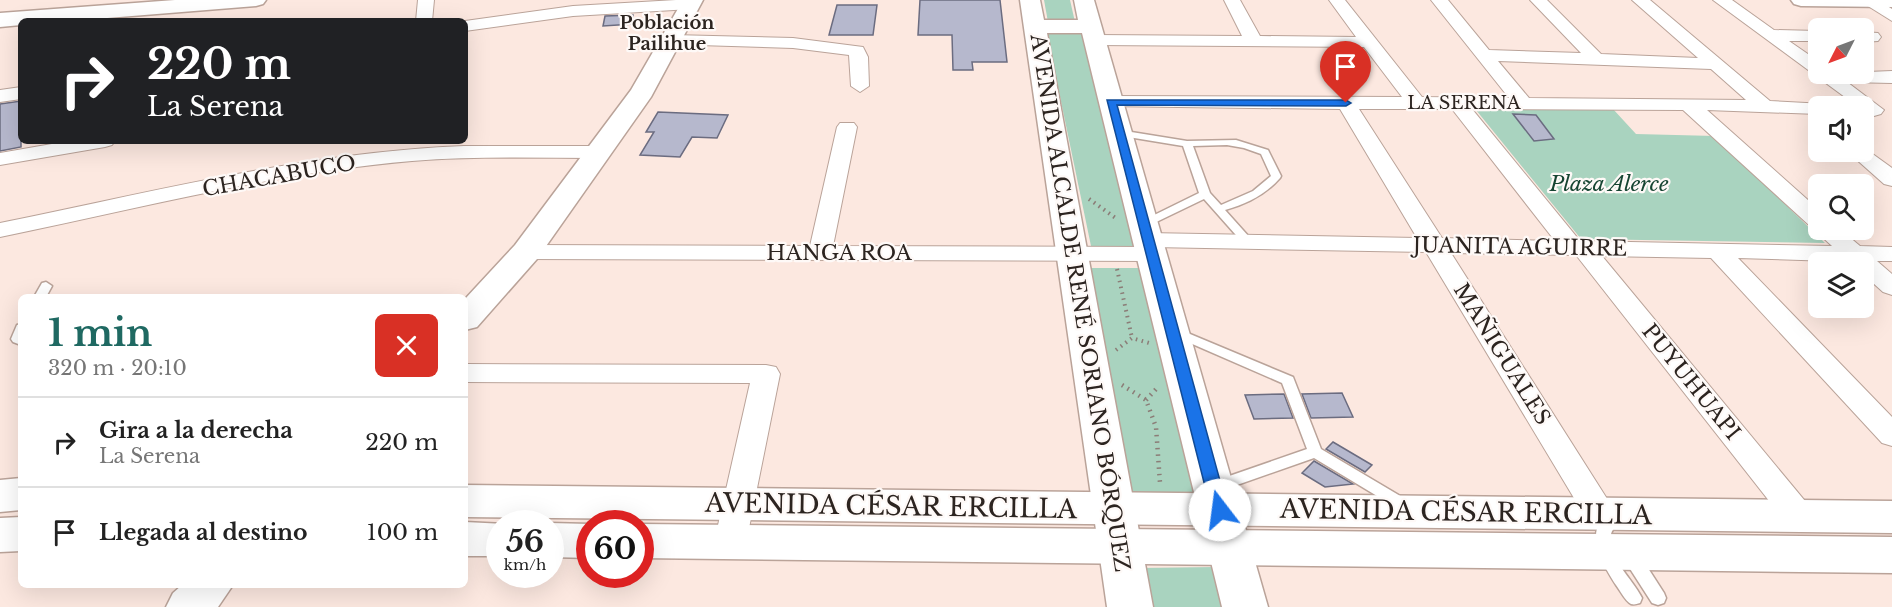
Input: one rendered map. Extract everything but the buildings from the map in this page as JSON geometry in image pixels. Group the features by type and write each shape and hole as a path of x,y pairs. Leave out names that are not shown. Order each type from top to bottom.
{"main road":[{"path":"26,18 256,0"},
{"name":"AVENIDA ALCALDE RENÉ SORIANO BÓRQUEZ","path":"1030,0 1130,607"},
{"path":"1802,0 1892,1"},
{"path":"468,312 474,298 526,252 642,93 692,2"},
{"path":"0,20 18,19"},
{"path":"1034,27 1090,22 1245,607"},
{"name":"AVENIDA CÉSAR ERCILLA","path":"468,501 733,524 1117,528 1221,515 1415,512 1614,533 1892,555"},
{"path":"0,535 12,504"},
{"name":"AVENIDA CÉSAR ERCILLA","path":"1117,528 1162,509 1221,515 1614,533 1799,516 1892,517"},
{"name":"AVENIDA CÉSAR ERCILLA","path":"654,538 733,524"},
{"path":"468,539 486,539"},
{"path":"189,607 208,588"}],"street":[{"path":"424,18 426,0"},
{"path":"1232,0 1253,40"},
{"path":"1337,0 1416,103"},
{"path":"1439,0 1523,103"},
{"path":"1538,0 1596,59"},
{"path":"1640,0 1765,106"},
{"path":"1721,0 1808,62"},
{"path":"1868,1 1892,16"},
{"path":"468,26 573,11 692,2"},
{"path":"1090,22 1253,40 1367,42"},
{"path":"1770,35 1808,36"},
{"path":"672,40 794,43 811,48 856,51 860,57 860,86"},
{"path":"1484,55 1714,64"},
{"path":"1874,76 1892,77"},
{"path":"1839,84 1876,110"},
{"path":"0,96 18,93"},
{"name":"LA SERENA","path":"1111,102 1688,104 1765,106 1808,111"},
{"name":"MAÑIGUALES","path":"1346,103 1614,533"},
{"name":"PUYUHUAPI","path":"1457,103 1799,516"},
{"path":"1688,104 1808,212"},
{"path":"820,253 847,127"},
{"path":"0,159 88,144"},
{"name":"CHACABUCO","path":"0,230 286,172 386,158 476,152 598,152"},
{"path":"1871,162 1892,179"},
{"name":"HANGA ROA","path":"526,252 1112,253 1147,239"},
{"name":"JUANITA AGUIRRE","path":"1147,239 1809,252"},
{"path":"1839,240 1853,252"},
{"path":"1718,250 1892,435"},
{"name":"JUANITA AGUIRRE","path":"1874,254 1892,254"},
{"path":"1874,271 1892,287"},
{"path":"468,373 766,374 733,524"}],"lane":[{"path":"1119,133 1187,144 1226,141 1249,145 1265,152 1276,176 1260,192 1218,209"},
{"path":"1187,144 1205,194 1247,242"},
{"path":"1147,239 1205,194"},
{"path":"42,294 46,286"},
{"path":"1172,330 1288,380 1315,452 1415,512"},
{"path":"1221,515 1315,452"},
{"path":"1614,533 1634,598"},
{"path":"1614,533 1658,598"}],"path":[{"path":"1112,253 1122,284 1132,338 1117,348 1114,353"},
{"path":"1114,379 1146,400 1156,428 1162,509"}],"green space":[{"path":"1044,0 1070,0 1075,22 1048,22"},
{"path":"1047,34 1084,34 1141,246 1091,246"},
{"name":"Plaza Alerce","path":"1613,109 1636,134 1715,136 1808,226 1808,240 1822,240 1825,243 1581,239 1476,110"},
{"path":"1088,268 1149,268 1209,496 1131,497"},
{"path":"1215,567 1225,607 1146,607 1139,568"}],"district":[{"name":"Población Pailihue","path":"667,33"}],"route":[{"path":"1220,510 1111,102 1346,103"}]}
